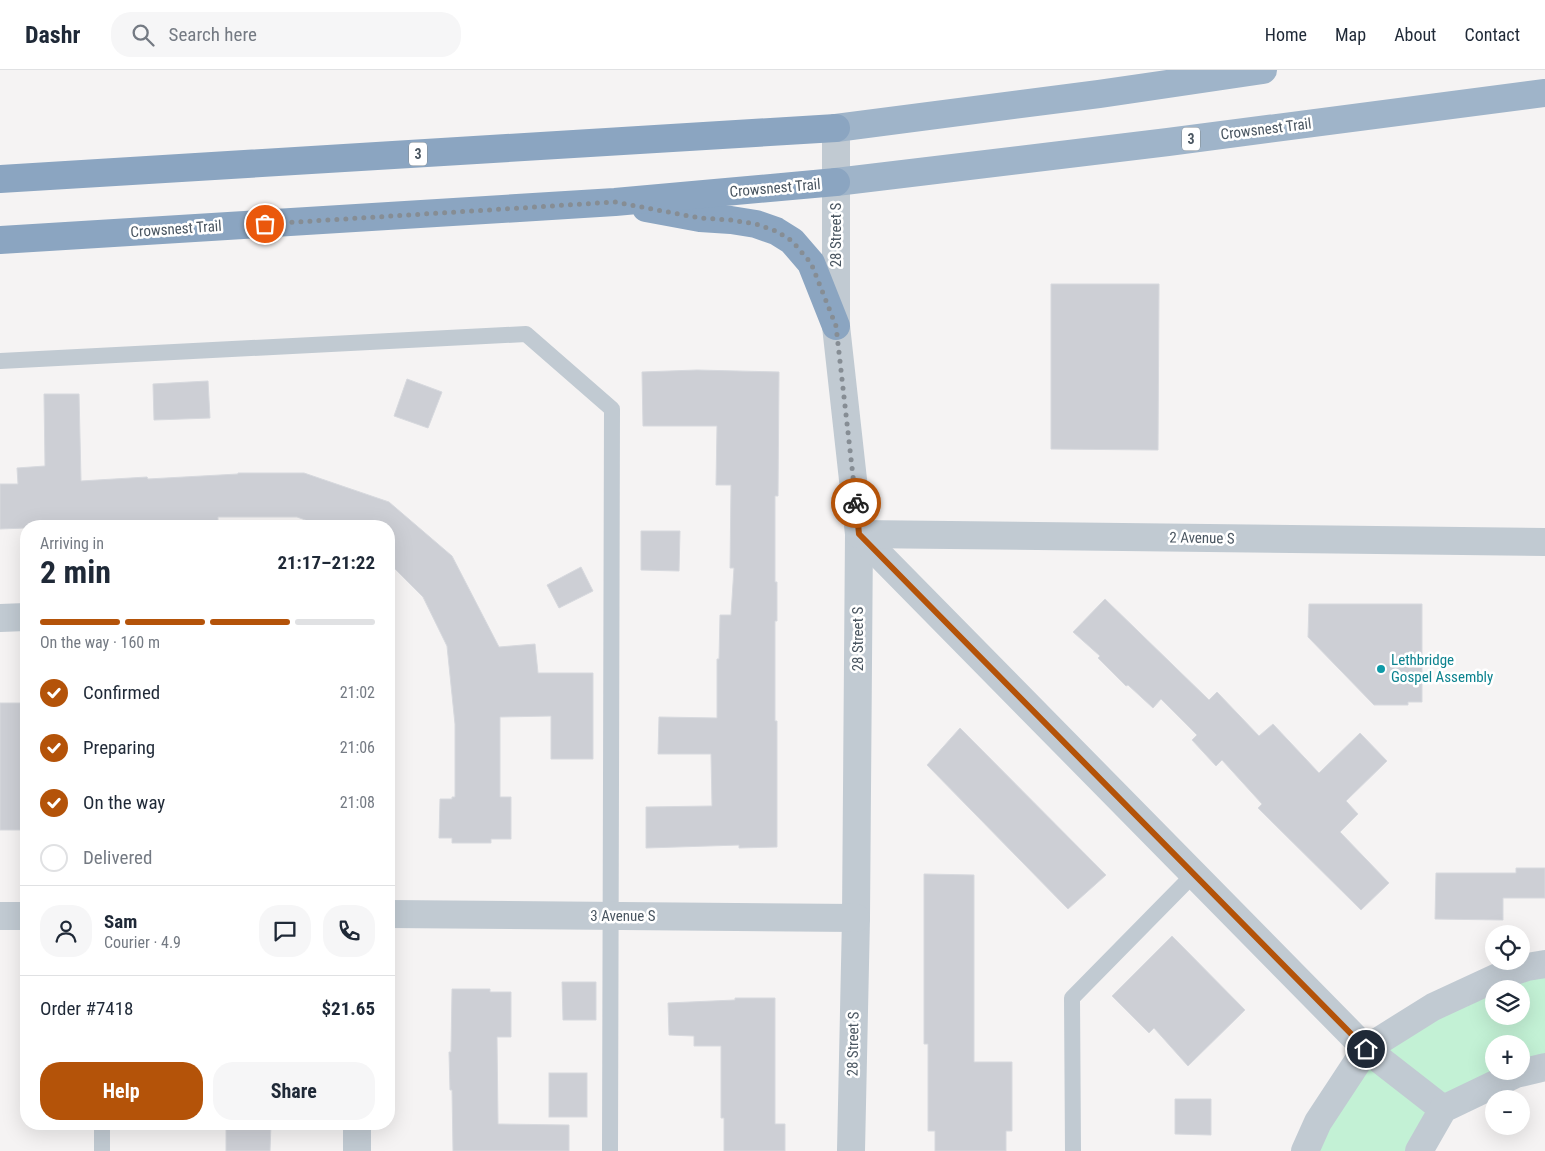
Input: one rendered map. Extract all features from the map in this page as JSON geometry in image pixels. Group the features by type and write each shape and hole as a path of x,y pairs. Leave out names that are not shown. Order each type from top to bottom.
{"highway":[{"name":"3","path":"0,179 836,128 1099,94 1263,70"},
{"name":"Crowsnest Trail","path":"0,240 615,202 836,182 1545,93"},
{"path":"615,202 700,218 756,224 776,231 792,241 811,263 836,326"}],"street":[{"name":"28 Street S","path":"836,128 836,326 859,534 856,918 851,1151"},
{"name":"2 Avenue S","path":"859,534 1545,542"},
{"path":"859,534 1366,1049 1443,1109"},
{"path":"0,618 20,617"},
{"name":"3 Avenue S","path":"395,914 856,918"},
{"path":"0,916 20,916"},
{"path":"1305,1151 1318,1122 1366,1049 1433,1007 1500,976 1527,967 1545,964"},
{"path":"1419,1151 1443,1109 1516,1074 1545,1067"},
{"path":"358,1130 358,1151"}],"lane":[{"path":"0,361 526,334 612,410 610,1151"},
{"path":"1073,1151 1072,998 1194,874"},
{"path":"102,1130 102,1151"}],"green space":[{"path":"1545,964 1545,1067 1530,1073 1530,1035 1485,1035 1485,1080 1513,1080 1485,1090 1485,1092 1443,1109 1419,1151 1305,1151 1366,1049 1485,992 1485,1025 1530,1025 1530,980 1511,980"}],"building":[{"path":"1051,284 1159,284 1158,450 1051,449"},
{"path":"697,370 779,372 778,496 775,496 775,582 777,582 775,721 777,721 777,847 739,848 739,845 646,848 646,807 712,806 711,754 658,754 659,717 717,718 717,659 719,659 720,615 731,615 734,568 730,568 731,485 716,485 717,426 643,426 642,372"},
{"path":"407,379 442,392 428,428 394,416"},
{"path":"208,381 210,418 154,420 153,384"},
{"path":"44,394 79,394 81,481 238,473 304,473 389,502 452,556 499,647 535,644 538,673 593,673 593,759 551,759 551,716 500,717 500,797 511,797 511,839 491,839 491,843 452,843 452,838 439,838 440,799 452,799 452,797 455,797 455,724 447,646 423,597 395,569 395,520 305,520 297,517 218,517 218,520 20,520 20,528 0,529 0,484 18,484 17,468 45,466"},
{"path":"641,531 680,531 679,571 641,570"},
{"path":"581,567 593,591 559,608 547,585"},
{"path":"1105,599 1209,700 1217,692 1259,736 1273,724 1319,773 1360,733 1387,761 1346,801 1358,814 1340,832 1389,883 1361,910 1258,808 1262,804 1222,760 1216,766 1192,740 1197,735 1161,699 1153,708 1128,685 1126,686 1098,658 1100,656 1073,632"},
{"name":"Lethbridge Gospel Assembly","path":"1309,604 1422,604 1422,702 1408,702 1408,705 1374,705 1308,637"},
{"path":"0,703 20,703 20,830 0,830"},
{"path":"960,728 1106,875 1068,909 927,765"},
{"path":"1516,868 1545,868 1545,898 1503,898 1503,920 1435,919 1436,873 1516,873"},
{"path":"924,874 974,875 974,1062 1012,1062 1012,1131 1006,1131 1006,1151 935,1151 935,1131 928,1131 928,1044 924,1044"},
{"path":"1172,936 1245,1010 1188,1066 1154,1028 1149,1033 1112,996"},
{"path":"562,982 596,982 596,1020 563,1020"},
{"path":"452,989 490,989 490,992 511,992 511,1037 497,1037 498,1124 569,1125 569,1151 453,1151 449,1052 451,1052"},
{"path":"735,998 775,998 775,1124 785,1124 785,1151 724,1151 724,1118 721,1118 721,1046 694,1046 694,1036 669,1035 668,1003 735,1000"},
{"path":"549,1073 587,1073 587,1117 549,1117"},
{"path":"1175,1099 1211,1099 1211,1135 1175,1134"},
{"path":"226,1130 271,1130 270,1151 226,1151"}],"way so far":[{"path":"265,224 615,202 700,218 756,224 776,231 792,241 811,263 836,326 856,503"}],"place":[{"name":"Lethbridge Gospel Assembly","path":"1381,669"}],"route":[{"path":"856,503 859,534 1366,1049"}]}
